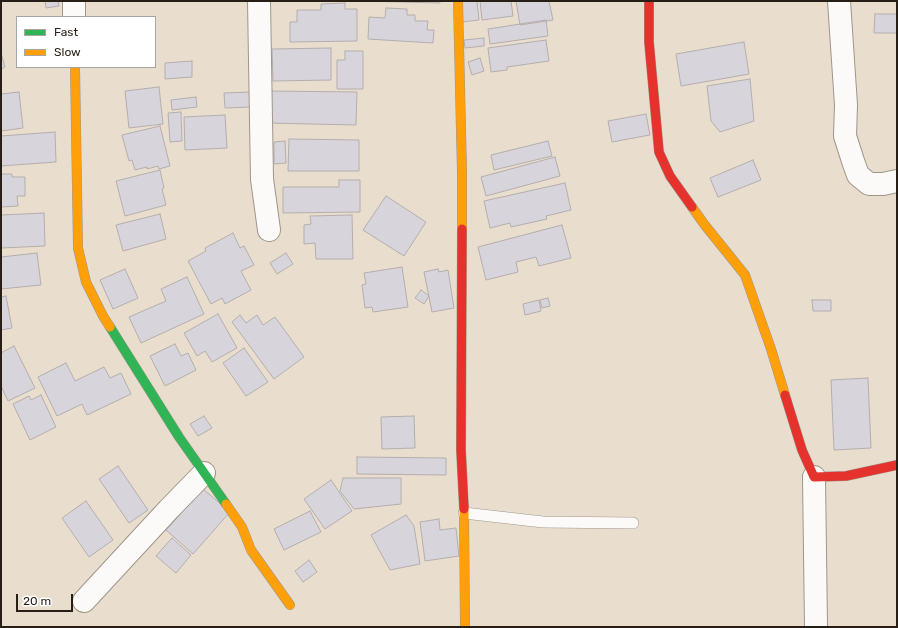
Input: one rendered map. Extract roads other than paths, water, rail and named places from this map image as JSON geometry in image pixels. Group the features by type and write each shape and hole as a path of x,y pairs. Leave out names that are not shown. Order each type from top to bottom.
{"street":[{"path":"74,1 74,16"},
{"path":"259,1 262,179 269,230"},
{"path":"458,1 462,173 461,450 464,513 465,627"},
{"path":"649,1 649,42 659,152 670,176 704,224 745,275 771,349 802,450 814,477 816,627"},
{"path":"839,1 846,105 845,136 853,161 858,175 869,184 883,184 897,181"},
{"path":"75,68 78,248 86,282 107,322 179,437 242,527 251,550 290,605"},
{"path":"814,477 846,476 897,466"},
{"path":"84,601 204,472"}],"lane":[{"path":"464,513 543,522 633,523"}]}
